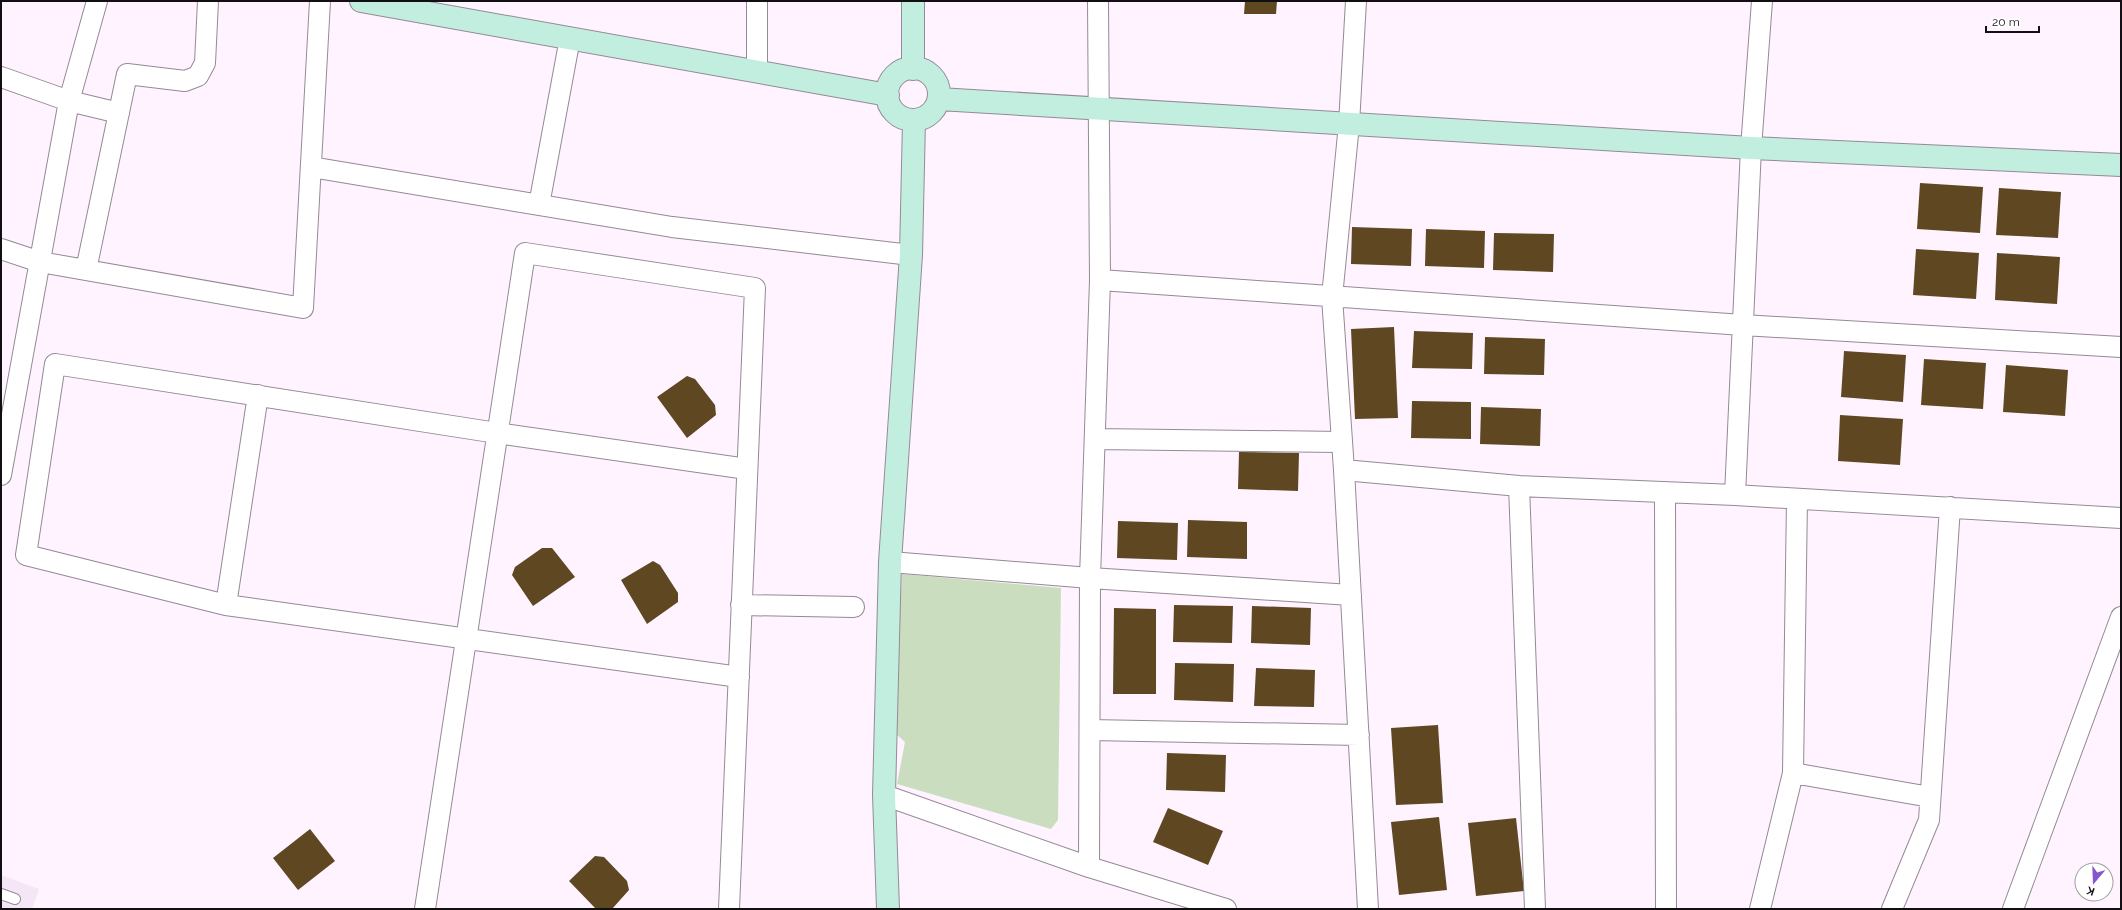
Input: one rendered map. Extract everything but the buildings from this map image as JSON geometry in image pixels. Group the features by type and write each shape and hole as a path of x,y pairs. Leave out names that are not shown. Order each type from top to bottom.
{"street":[{"path":"1,475 6,413 40,262 69,100 97,1"},
{"path":"86,270 127,74 185,81 192,80 201,72 205,63 208,1"},
{"path":"1,249 40,262 303,308 320,1"},
{"path":"362,1 888,95"},
{"path":"757,1 757,72"},
{"path":"913,1 913,69"},
{"path":"1089,867 1090,578 1100,280 1097,110 1098,1"},
{"path":"1356,1 1349,124 1332,297 1344,470 1368,909"},
{"path":"1735,495 1751,148 1762,1"},
{"path":"539,206 570,38"},
{"path":"913,69 928,73 933,78 939,92 939,99 936,107 930,114 914,120 898,115 889,103 888,95 890,83 898,74 913,69"},
{"path":"1,77 69,100 119,112"},
{"path":"939,99 1097,110 1751,148 2121,165"},
{"path":"888,909 884,794 890,562 911,255 914,120"},
{"path":"310,167 672,227 911,255"},
{"path":"426,909 465,638 525,253 755,288 729,909"},
{"path":"1100,280 1743,325 2121,347"},
{"path":"739,677 226,605 26,555 55,364 497,433 747,469"},
{"path":"226,605 258,396"},
{"path":"1095,439 1342,442"},
{"path":"1344,470 1518,486 1735,495 2121,518"},
{"path":"1518,486 1536,909"},
{"path":"1664,492 1666,909"},
{"path":"1760,909 1793,773 1798,499"},
{"path":"1892,909 1929,820 1950,507"},
{"path":"890,562 1090,578 1351,595"},
{"path":"741,605 854,607"},
{"path":"2013,909 2121,617"},
{"path":"1090,730 1359,735"},
{"path":"1793,773 1930,797"},
{"path":"884,794 1089,867 1226,909"}],"lane":[{"path":"1,894 15,899"}],"shaded area":[{"path":"1,875 39,889 32,909 1,909"}],"green space":[{"path":"902,574 1061,588 1058,820 1051,829 897,784 905,742 894,732"}]}
